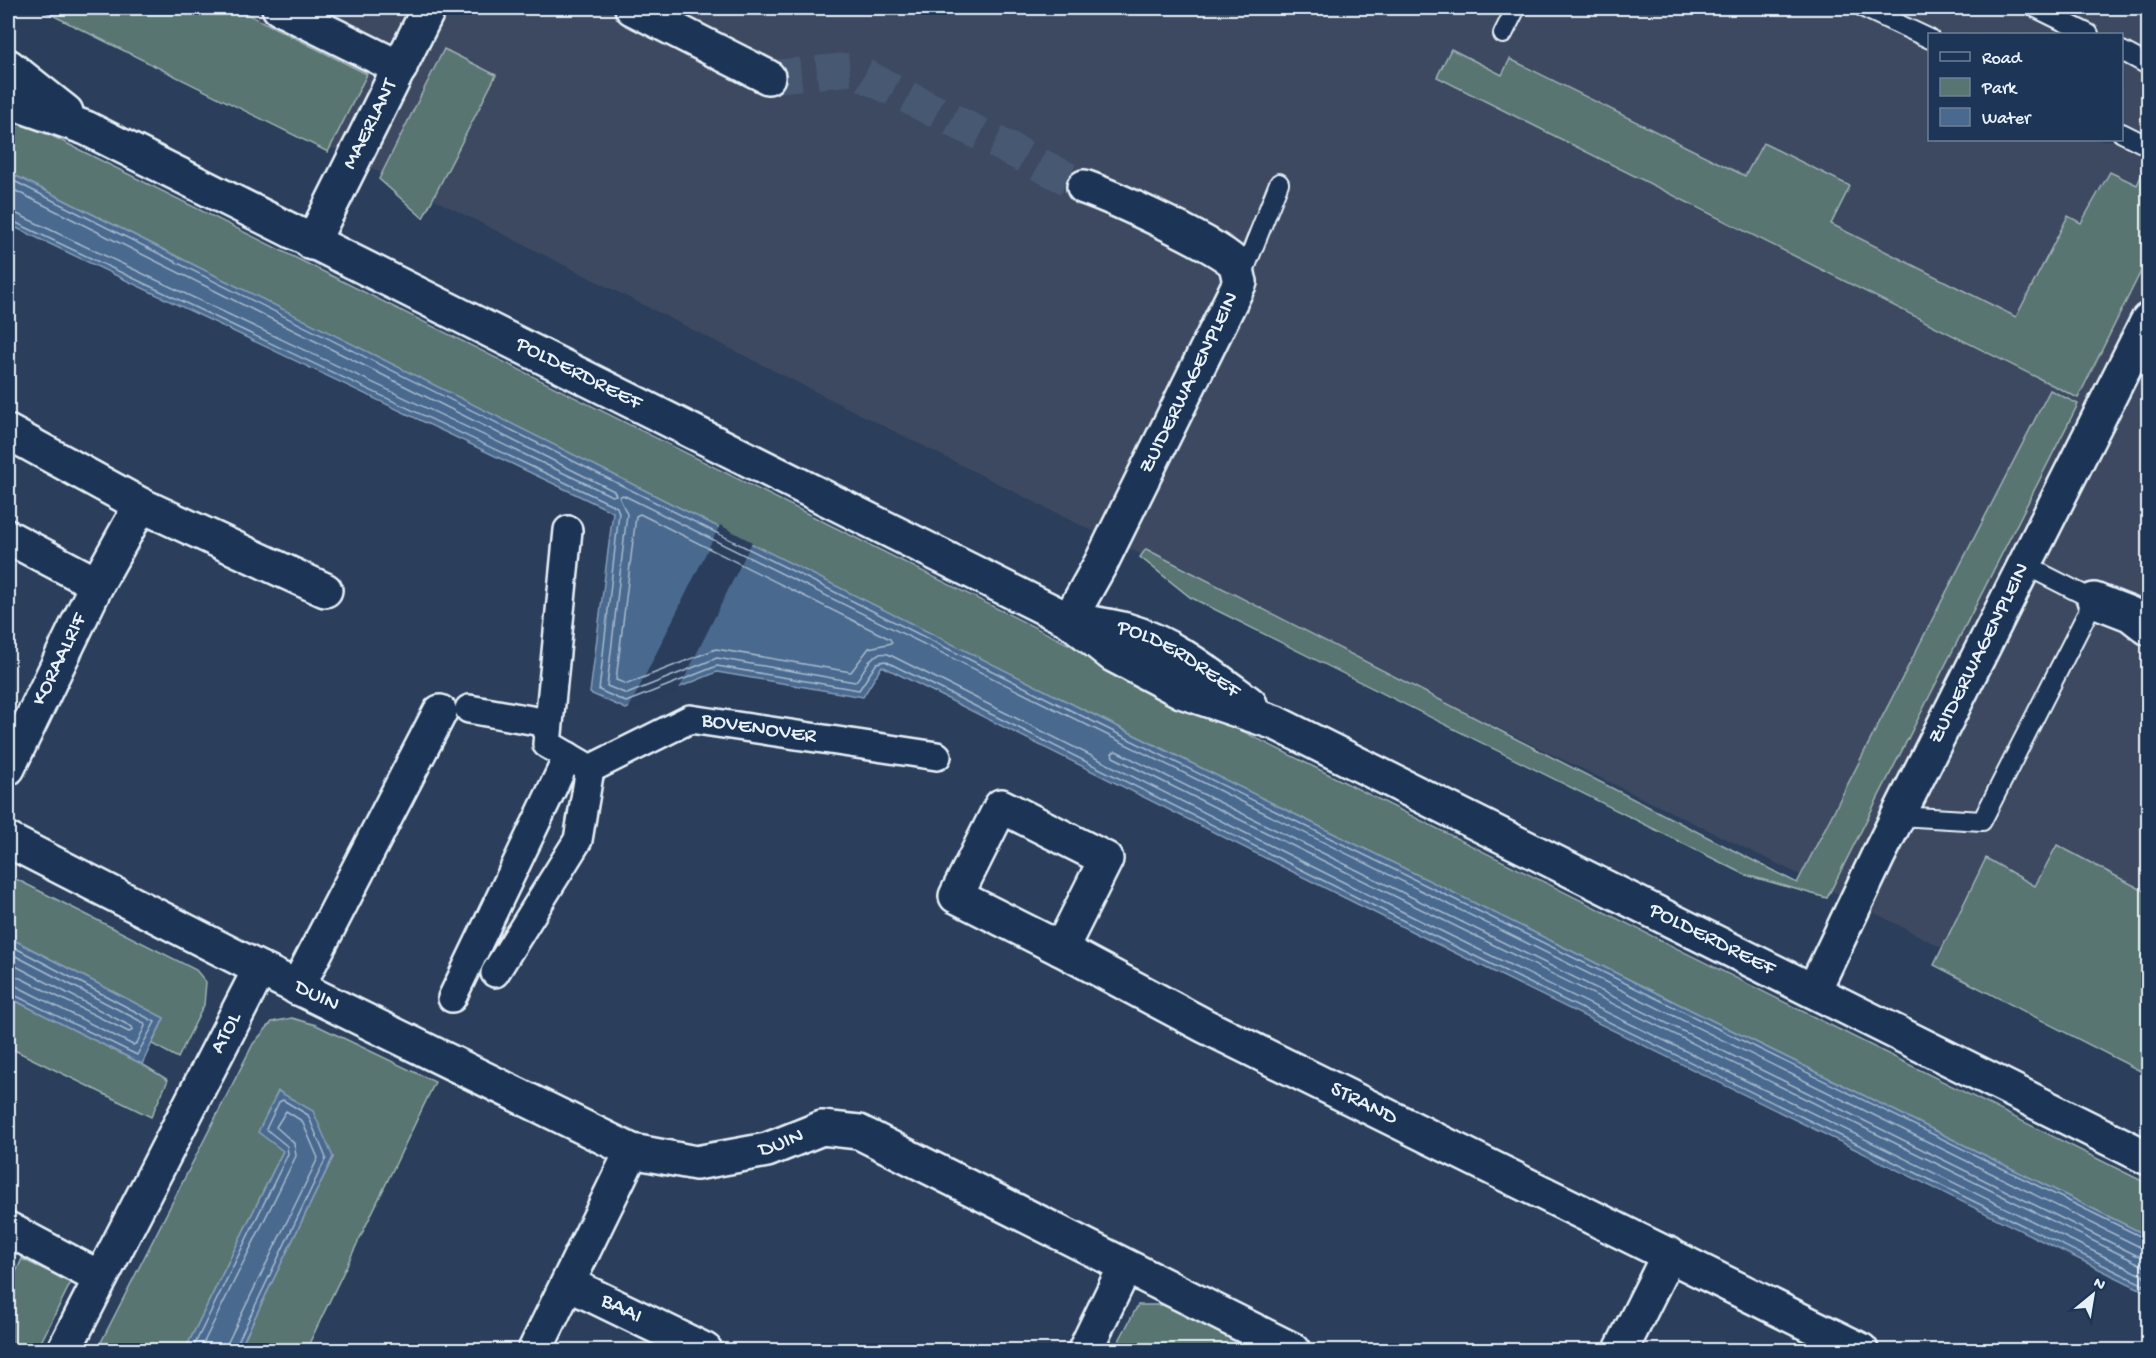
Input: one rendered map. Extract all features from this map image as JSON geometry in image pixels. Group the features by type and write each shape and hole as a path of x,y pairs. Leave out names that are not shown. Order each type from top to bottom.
{"street":[{"path":"279,8 400,68"},
{"name":"MAERLANT","path":"312,243 429,8"},
{"path":"632,8 768,78"},
{"name":"POLDERDREEF","path":"8,66 86,128"},
{"name":"POLDERDREEF","path":"8,101 86,128 1069,620 1113,655 1181,691 1276,723 2148,1158"},
{"name":"ZUIDERWAGENPLEIN","path":"1069,620 1101,563 1240,282 1235,265 1218,250 1108,196 1084,188"},
{"name":"ZUIDERWAGENPLEIN","path":"1814,990 2148,320"},
{"path":"8,432 141,505 325,590"},
{"name":"KORAALRIF","path":"8,768 97,584 141,505"},
{"path":"568,530 546,744 579,763"},
{"path":"8,537 97,584"},
{"path":"2094,600 2130,614 2148,627"},
{"path":"297,988 455,711 548,723"},
{"name":"BOVENOVER","path":"579,763 690,718 937,756"},
{"path":"495,973 578,840 579,763"},
{"path":"452,998 579,763"},
{"name":"STRAND","path":"1061,949 1107,859 1001,806 956,896 1205,1026 1861,1350"},
{"path":"8,840 260,969"},
{"name":"DUIN","path":"260,969 632,1151 696,1163 768,1150 822,1128 859,1132 1293,1350"},
{"name":"ATOL","path":"64,1350 260,969"},
{"path":"535,1350 632,1151"},
{"path":"8,1231 100,1278"},
{"path":"1621,1350 1669,1254"},
{"path":"1085,1350 1125,1267"},
{"name":"BAAI","path":"569,1284 705,1350"}],"lane":[{"path":"1503,34 1516,8"},
{"path":"1864,8 1928,39"},
{"path":"2036,8 2087,33"},
{"path":"2123,52 2148,65"},
{"path":"2123,133 2148,146"},
{"path":"1240,282 1279,183"},
{"path":"1899,816 1982,821 2094,600 2025,565"}],"shaded area":[{"path":"54,8 2148,8 2148,1055 1823,886 1062,516"}],"green space":[{"path":"38,8 235,8 367,74 328,152"},
{"path":"444,49 496,75 423,218 379,179"},
{"path":"1451,49 1502,75 1510,59 1745,176 1763,143 1850,186 1831,224 2016,317 2068,216 2081,223 2110,172 2137,185 2148,161 2148,257 2078,398 1437,77"},
{"path":"8,114 2148,1184 2148,1236 1104,720 8,172"},
{"path":"2050,390 2078,404 1827,898 1746,875 1190,597 1140,557 1146,549 1797,883"},
{"path":"2057,845 2148,893 2148,1075 1934,965 1986,858 2035,886"},
{"path":"8,875 196,970 206,982 204,1005 178,1058 152,1044 164,1018 8,937"},
{"path":"8,997 142,1064 168,1080 151,1117 8,1047"},
{"path":"292,1018 316,1025 435,1082 306,1350 239,1350 333,1157 283,1151 185,1350 97,1350 253,1044 272,1022"},
{"path":"22,1259 71,1282 37,1350 8,1350 8,1289"},
{"path":"1138,1305 1166,1305 1257,1350 1114,1350"}],"water":[{"path":"8,172 1104,720 2148,1236 2148,1293 1431,941 882,666 863,697 717,672 626,709 590,693 613,512 8,224"},
{"path":"8,937 164,1018 142,1064 8,997"},
{"path":"278,1091 313,1111 333,1157 239,1350 185,1350 283,1151 258,1132"}],"pier":[{"path":"720,525 752,542 678,691 627,712"}],"tunnel":[{"path":"768,77 852,69 1084,187"}]}
